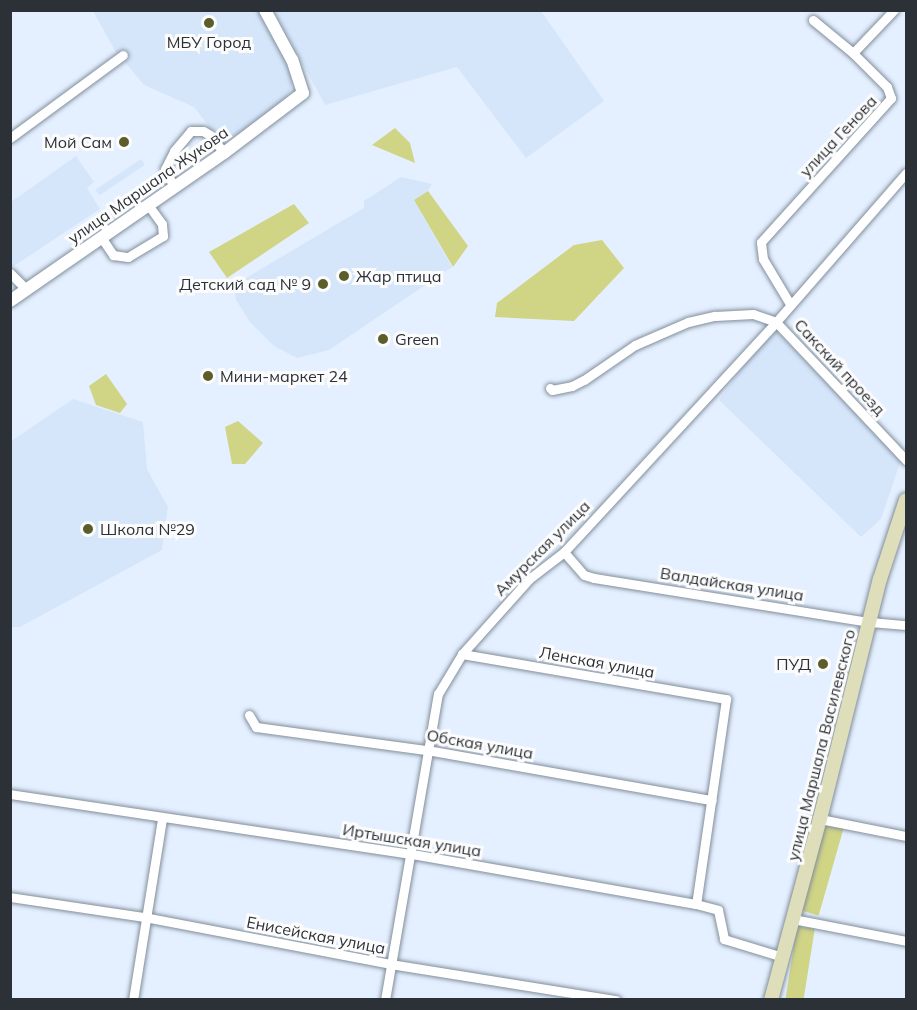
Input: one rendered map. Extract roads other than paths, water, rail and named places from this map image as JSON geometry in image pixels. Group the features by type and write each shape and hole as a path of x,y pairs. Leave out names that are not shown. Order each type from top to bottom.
{"main road":[{"name":"улица Маршала Василевского","path":"771,999 820,819 880,579 906,500"}],"street":[{"name":"улица Маршала Жукова","path":"10,301 224,153 303,93 292,60 265,10"},
{"path":"854,53 894,10"},
{"name":"улица Генова","path":"764,237 889,102 891,94 854,53 813,20"},
{"path":"10,138 123,55"},
{"path":"174,188 165,169 174,151 191,131 203,130 224,153"},
{"name":"Амурская улица","path":"385,999 438,694 462,654 529,579 564,552 776,322 906,173"},
{"path":"101,237 113,255 128,257 164,237 162,224 148,205"},
{"name":"Сакский проезд","path":"764,237 760,242 764,259 790,304"},
{"path":"10,273 27,290"},
{"path":"549,388 552,390 578,383 635,345 688,322 715,316 753,314 776,322"},
{"name":"Сакский проезд","path":"776,322 906,460"},
{"name":"Валдайская улица","path":"564,552 584,575 594,578 870,622 906,625"},
{"name":"Ленская улица","path":"462,654 726,699 712,800"},
{"name":"Обская улица","path":"249,715 256,727 427,750 712,800"},
{"name":"Иртышская улица","path":"10,794 412,854 696,904 717,909 724,939 783,957"},
{"path":"696,904 712,800"},
{"path":"133,999 144,917 162,818"},
{"path":"820,819 906,836"},
{"name":"Енисейская улица","path":"10,897 144,917 390,964 616,999"},
{"path":"793,919 906,941"}],"place":[{"name":"МБУ Город","path":"209,23"},
{"name":"Мой Сам","path":"124,142"},
{"name":"Жар птица","path":"344,276"},
{"name":"Детский сад № 9","path":"323,284"},
{"name":"Green","path":"383,339"},
{"name":"Мини-маркет 24","path":"208,376"},
{"name":"Школа №29","path":"88,529"},
{"name":"ПУД","path":"823,664"}]}
